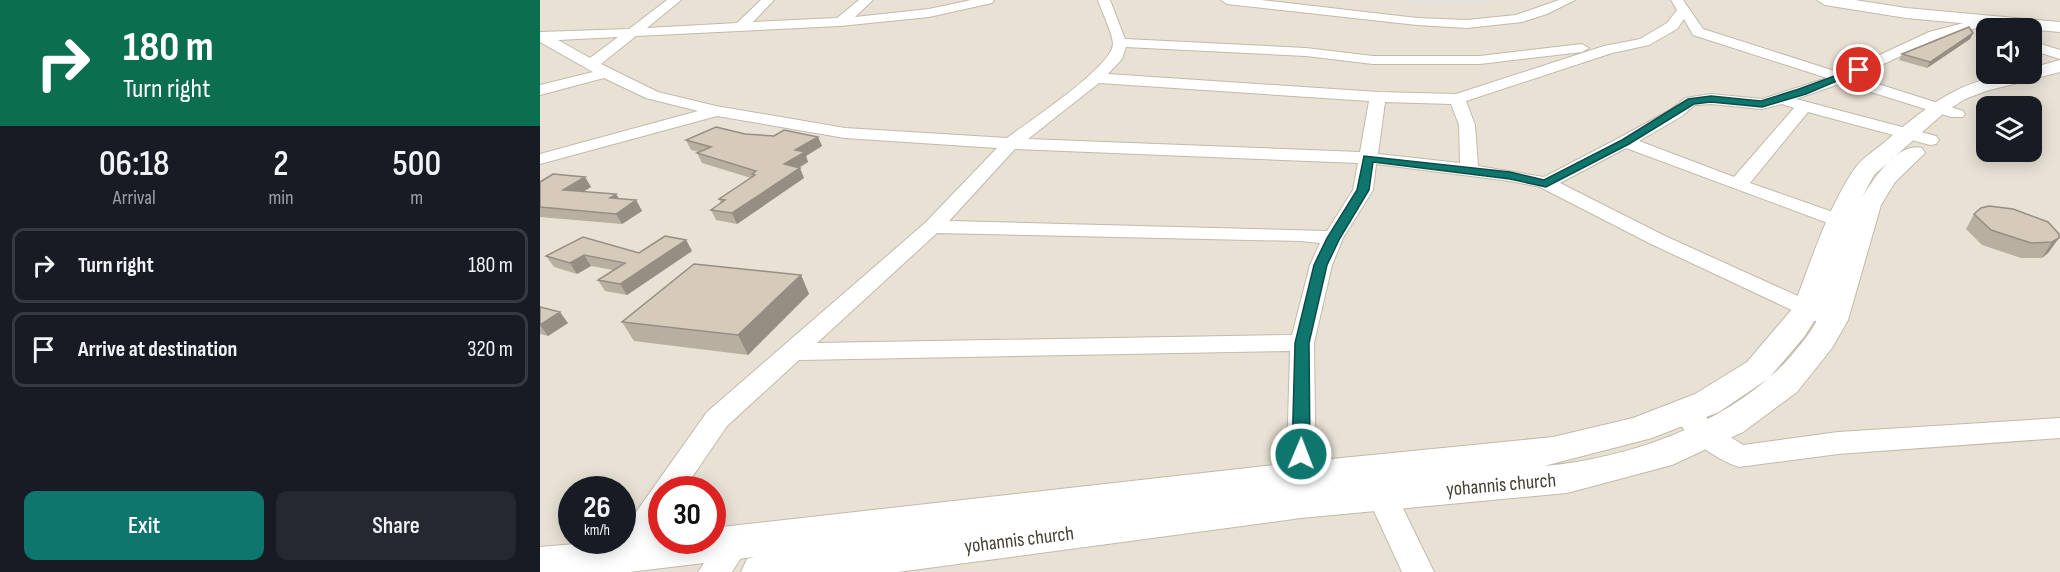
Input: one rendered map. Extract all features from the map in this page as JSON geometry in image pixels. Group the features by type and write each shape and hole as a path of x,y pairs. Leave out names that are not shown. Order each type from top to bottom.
{"street":[{"path":"540,90 598,69 634,32 675,0"},
{"path":"741,27 768,0"},
{"path":"840,22 867,0"},
{"path":"929,13 936,0"},
{"path":"541,37 840,22 929,13 988,0"},
{"path":"677,476 717,419 932,226 1011,143 1096,78 1115,59 1120,43 1104,0"},
{"path":"1227,0 1429,24 1473,26 1529,16 1569,0"},
{"path":"1825,0 1976,24"},
{"path":"1096,78 1378,97 1457,99 1609,49 1644,42 1672,26 1680,5"},
{"path":"1680,5 1698,32 1844,77 1933,124"},
{"path":"1546,183 1625,142 1691,101 1711,99 1762,104 1844,77 1934,35 1976,26"},
{"path":"2042,27 2060,27"},
{"path":"541,37 598,69 652,95 716,111 845,133 1011,143 1368,158 1510,175 1546,183 1658,240 1820,314 1840,221 1849,197 1864,171 1933,124"},
{"path":"1120,43 1306,52 1384,60 1480,60 1588,47 1609,49"},
{"path":"2042,49 2060,55"},
{"name":"yohannis church","path":"762,572 1301,490 1379,482 1567,478 1659,455 1695,423 1731,423 1785,384 1821,341 1820,314 1869,205 1886,178 1933,124 1976,101 2045,76"},
{"path":"540,565 617,564 735,542 1301,490 1302,343 1321,265 1333,238 1363,190 1378,97"},
{"path":"1457,99 1467,125 1469,170"},
{"path":"1781,99 1804,107 1933,124"},
{"path":"1737,185 1756,166 1804,107"},
{"path":"540,159 716,111"},
{"path":"1625,142 1695,171 1840,221"},
{"path":"932,226 1300,235 1333,238"},
{"path":"792,352 1302,343"},
{"path":"1695,423 1739,456 1838,443 2060,428"},
{"path":"1379,482 1418,572"},
{"path":"617,564 648,519"},
{"path":"714,572 735,542"}],"shaded area":[{"path":"540,0 2060,0 2060,572 540,572"},
{"path":"1396,0 1520,0 1426,6"}],"building":[{"path":"1969,27 1973,33 1930,62 1902,54"},
{"path":"716,127 745,134 774,136 784,130 818,137 795,150 805,152 784,164 800,168 732,213 711,210 725,200 719,199 755,175 752,174 756,171 697,153 711,147 686,140"},
{"path":"553,174 585,177 563,190 616,194 610,198 636,200 616,214 540,207 540,182"},
{"path":"1989,206 2013,209 2048,222 2059,234 2059,238 2052,242 2031,243 1991,230 1974,214 1981,208"},
{"path":"665,236 686,240 620,284 598,280 625,263 584,255 570,263 546,256 583,237 639,253"},
{"path":"694,264 801,275 738,335 622,322"},
{"path":"540,307 560,312 540,325"}],"route":[{"path":"1301,454 1302,343 1321,265 1333,238 1363,190 1368,158 1510,175 1546,183 1625,142 1676,113 1691,101 1711,99 1762,104 1802,92 1859,70"}]}
